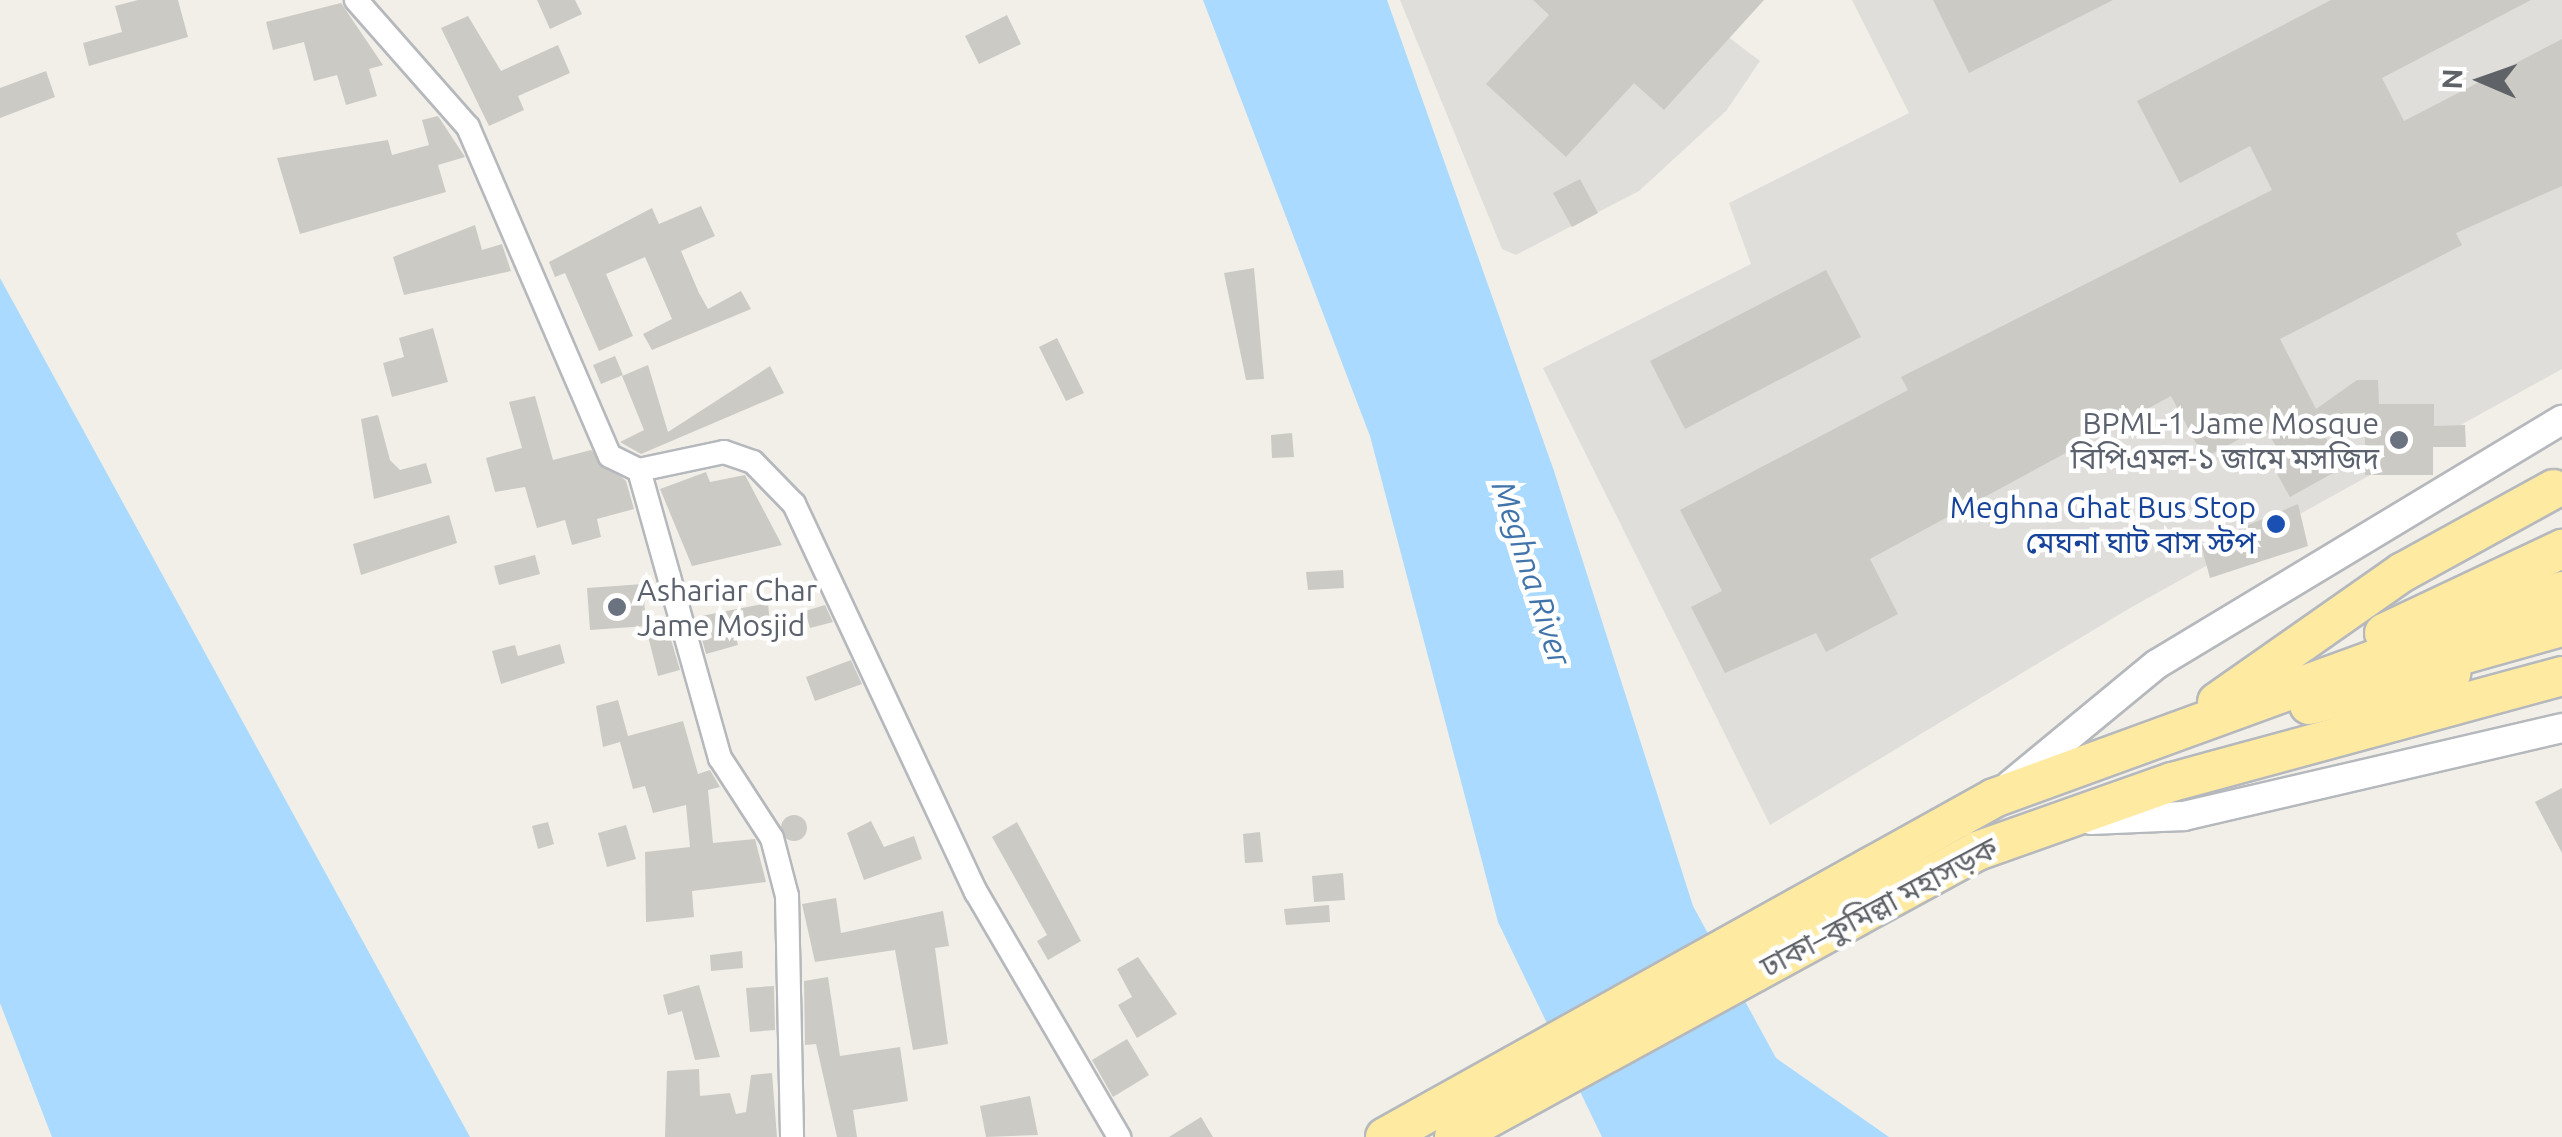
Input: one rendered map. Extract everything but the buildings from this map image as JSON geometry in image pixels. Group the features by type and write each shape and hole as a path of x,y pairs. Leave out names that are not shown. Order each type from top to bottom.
{"highway":[{"name":"ঢাকা–কুমিল্লা মহাসড়ক","path":"2156,741 2306,644 2558,498"},
{"name":"ঢাকা–কুমিল্লা মহাসড়ক","path":"2306,644 2418,606 2562,531"},
{"name":"ঢাকা–কুমিল্লা মহাসড়ক","path":"2156,741 2562,549"},
{"name":"ঢাকা–কুমিল্লা মহাসড়ক","path":"2156,741 2562,566"},
{"name":"ঢাকা–কুমিল্লা মহাসড়ক","path":"1398,1130 1994,798 2562,590"},
{"name":"ঢাকা–কুমিল্লা মহাসড়ক","path":"2156,741 2562,609"},
{"name":"ঢাকা–কুমিল্লা মহাসড়ক","path":"2156,741 2562,627"},
{"name":"ঢাকা–কুমিল্লা মহাসড়ক","path":"2156,741 2562,647"},
{"name":"ঢাকা–কুমিল্লা মহাসড়ক","path":"1454,1137 1978,851 2054,822 2562,676"}],"street":[{"path":"356,0 468,127 610,456 638,470 724,452 753,462 794,504 976,892 1119,1137"},
{"path":"1994,798 2157,664 2562,420"},
{"path":"638,470 720,758 772,838 787,896 792,1137"},
{"path":"2054,822 2184,816 2562,728"}],"shaded area":[{"path":"1400,0 1754,0 1727,36 1760,61 1726,111 1639,191 1516,255 1502,249"},
{"path":"1852,0 2562,0 2562,369 2130,608 1770,825 1543,368 1751,264 1729,203 1909,113"}],"water":[{"name":"Meghna River","path":"1203,0 1387,0 1554,471 1693,906 1776,1058 1889,1137 1602,1137 1498,922 1370,436"},
{"path":"0,278 470,1137 52,1137 0,1003"}],"place":[{"name":"BPML-1 Jame Mosque বিপিএমল-১ জামে মসজিদ","path":"2399,440"},
{"name":"Meghna Ghat Bus Stop মেঘনা ঘাট বাস স্টপ","path":"2276,524"},
{"name":"Ashariar Char Jame Mosjid","path":"617,607"}]}
